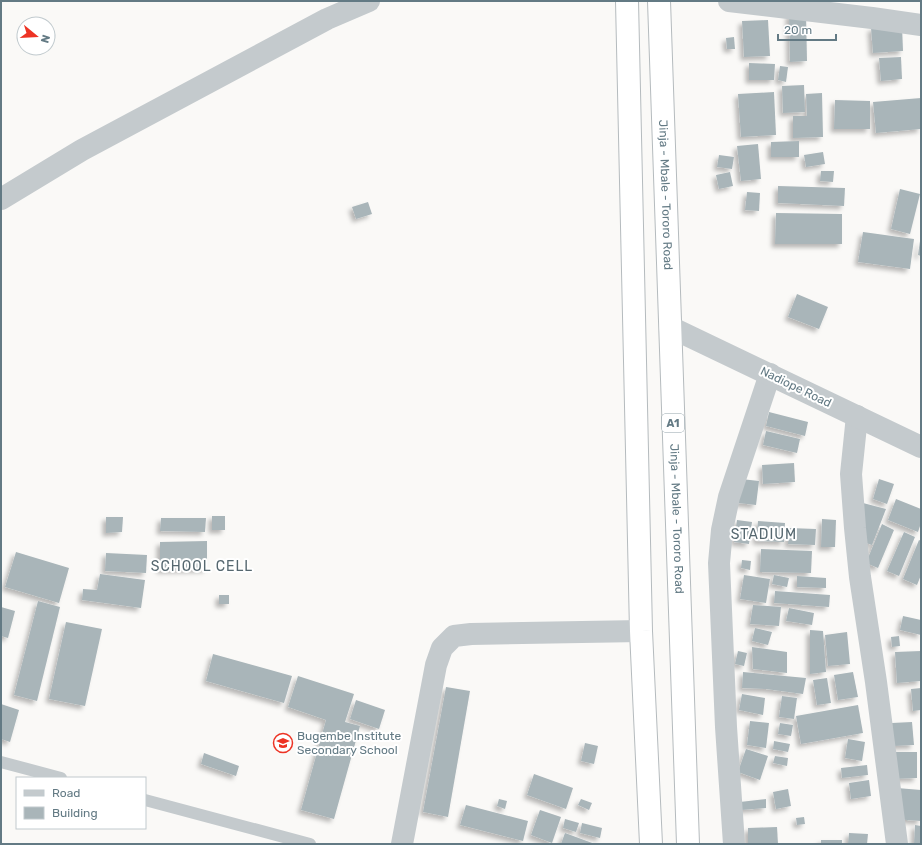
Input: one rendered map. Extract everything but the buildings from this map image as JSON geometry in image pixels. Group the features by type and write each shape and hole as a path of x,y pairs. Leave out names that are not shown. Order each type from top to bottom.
{"highway":[{"path":"627,1 641,631 651,844"},
{"name":"Jinja - Mbale - Tororo Road","path":"659,1 688,844"}],"street":[{"path":"1,199 82,150 327,20 369,1"},
{"path":"729,1 921,25"},
{"name":"Nadiope Road","path":"670,327 921,447"},
{"path":"734,844 726,727 719,563 722,530 729,497 770,374"},
{"path":"857,416 851,474 855,528 860,577 876,682 897,844"},
{"path":"402,844 436,664 442,648 454,636 471,634 641,631"}],"lane":[{"path":"1,762 57,777"},
{"path":"146,800 310,844"}],"place":[{"name":"Bugembe Institute Secondary School","path":"283,743"}],"district":[{"name":"STADIUM","path":"764,534"},
{"name":"SCHOOL CELL","path":"202,566"}]}
